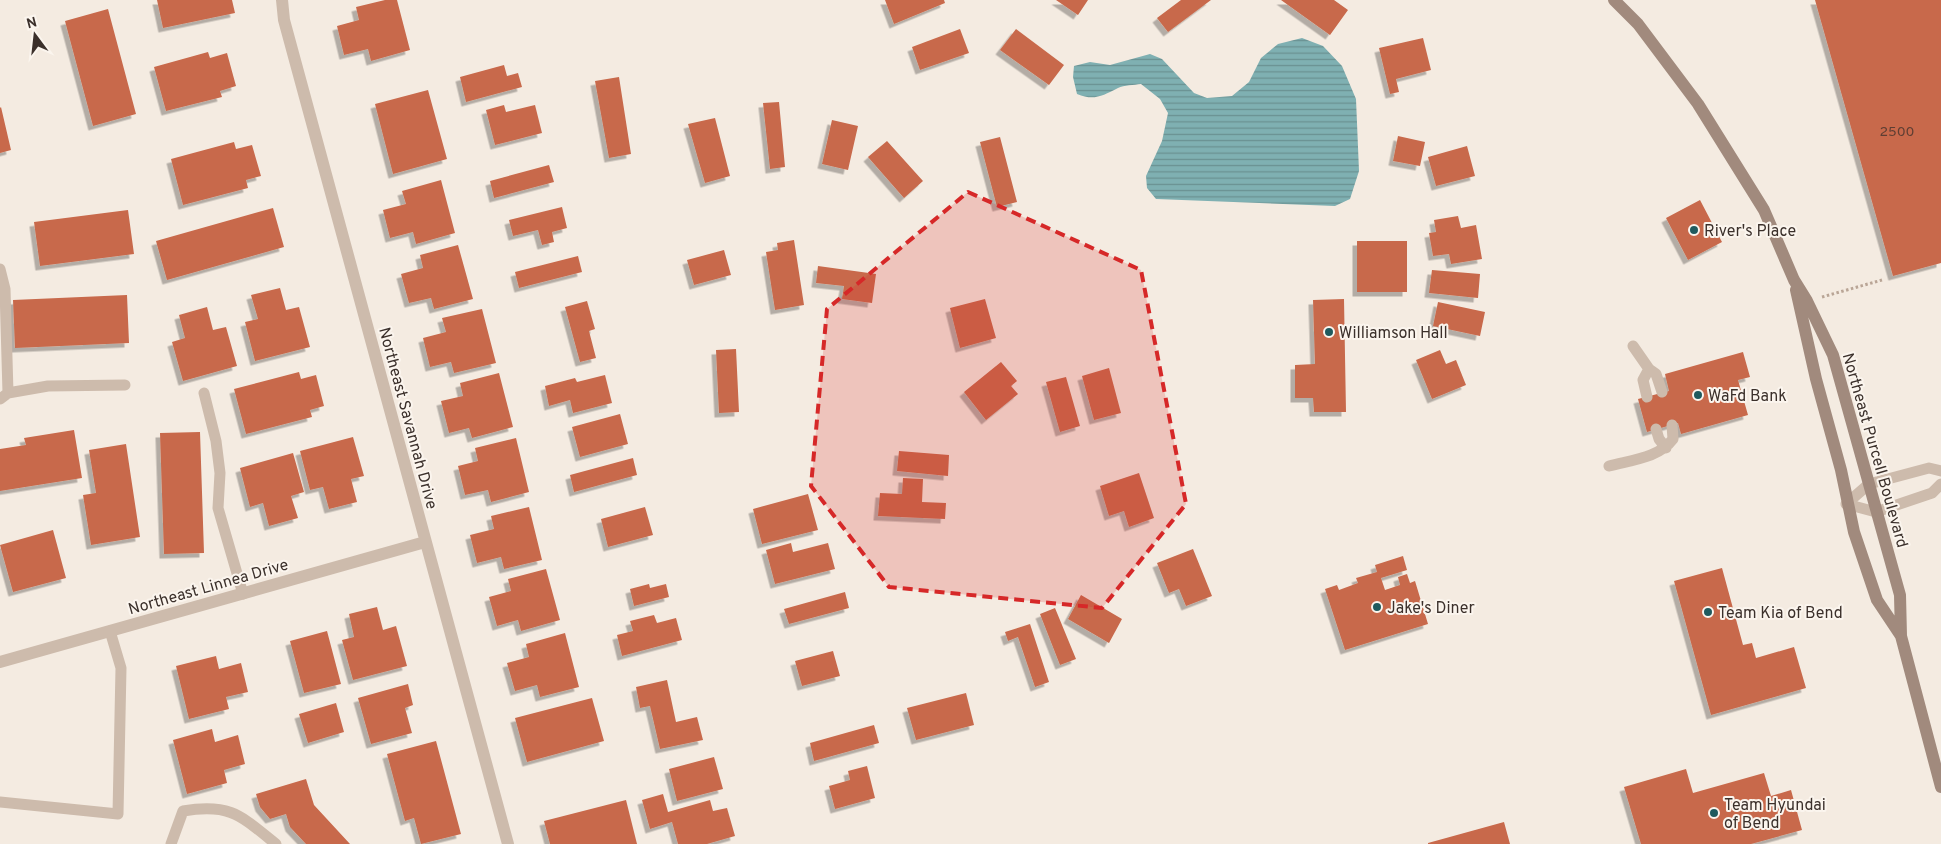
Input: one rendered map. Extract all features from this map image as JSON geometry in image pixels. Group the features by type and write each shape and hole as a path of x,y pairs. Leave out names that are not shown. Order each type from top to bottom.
{"street":[{"name":"Northeast Savannah Drive","path":"282,0 286,29 508,844"},
{"name":"Northeast Purcell Boulevard","path":"1614,0 1638,24 1698,104 1730,152 1764,210 1794,280 1807,301 1833,355 1900,595 1902,636 1941,787"},
{"name":"Northeast Purcell Boulevard","path":"1794,280 1816,379 1841,470 1846,504 1877,600 1902,636"},
{"name":"Northeast Linnea Drive","path":"0,662 425,542"}],"lane":[{"path":"0,269 5,289 4,396 48,386 125,385"},
{"path":"1633,346 1649,369 1656,374 1662,392"},
{"path":"1647,397 1643,380 1649,369"},
{"path":"204,393 216,441 220,473 218,508 243,594"},
{"path":"1609,466 1651,455 1666,448 1673,439 1672,425"},
{"path":"1656,430 1658,439 1666,448"},
{"path":"1846,504 1869,484 1928,468 1941,471"},
{"path":"1846,504 1876,512 1932,493 1941,484"},
{"path":"0,802 118,814 120,668 110,631"},
{"path":"170,844 183,811 209,807 240,815 276,844"}],"path":[{"path":"1807,301 1882,280"}],"highlighted area":[{"path":"968,192 1141,270 1186,504 1102,608 889,587 811,486 827,309"}],"water":[{"path":"1302,38 1323,46 1342,66 1356,99 1359,171 1350,199 1335,206 1156,199 1147,188 1146,176 1162,141 1168,113 1160,99 1141,84 1120,87 1098,97 1083,96 1077,94 1073,77 1074,66 1090,62 1110,65 1150,54 1162,59 1194,93 1207,98 1232,96 1249,82 1261,58 1278,44"}],"building":[{"path":"157,0 232,0 235,13 163,28"},
{"path":"385,0 397,0 410,50 371,61 368,49 344,55 337,26 359,20 356,7"},
{"path":"885,0 944,0 945,3 894,24"},
{"path":"1056,0 1088,0 1078,15"},
{"path":"1181,0 1211,0 1168,32 1157,18"},
{"path":"1281,0 1334,0 1348,10 1330,35"},
{"path":"1815,0 1941,0 1941,263 1893,276"},
{"path":"108,9 136,114 93,126 65,21"},
{"path":"960,29 969,53 920,70 912,47"},
{"path":"1016,29 1064,65 1049,85 1000,50"},
{"path":"1423,38 1431,70 1396,79 1399,92 1390,94 1379,48"},
{"path":"208,52 210,58 227,53 236,86 220,91 222,97 166,111 154,67"},
{"path":"504,65 507,76 518,73 522,87 466,102 460,77"},
{"path":"619,77 631,154 609,158 595,81"},
{"path":"428,90 447,159 393,174 375,104"},
{"path":"779,102 785,167 770,169 763,103"},
{"path":"504,105 506,112 535,105 542,133 495,145 486,110"},
{"path":"0,108 11,150 0,153"},
{"path":"715,118 730,176 705,183 688,124"},
{"path":"832,120 858,126 848,170 822,164"},
{"path":"1398,136 1425,142 1420,166 1393,161"},
{"path":"1000,137 1017,202 997,207 980,142"},
{"path":"887,141 923,181 904,198 868,157"},
{"path":"234,142 236,149 252,145 261,176 246,180 248,188 183,205 171,159"},
{"path":"1467,146 1475,176 1436,186 1428,157"},
{"path":"549,165 554,182 494,198 490,181"},
{"path":"441,180 455,233 416,244 413,232 390,238 383,210 406,204 402,191"},
{"name":"River's Place","path":"1700,200 1722,242 1688,260 1666,218"},
{"path":"562,207 567,228 552,232 554,242 542,245 538,230 513,236 509,220"},
{"path":"273,208 284,247 167,280 156,241"},
{"path":"128,210 134,254 40,266 34,222"},
{"path":"1458,216 1461,228 1476,225 1482,259 1451,264 1449,254 1433,256 1429,233 1436,232 1434,220"},
{"path":"794,240 804,305 775,310 766,252 778,250 777,243"},
{"path":"1357,241 1407,241 1407,292 1357,292"},
{"path":"458,245 473,299 434,309 431,298 409,303 401,274 423,268 420,255"},
{"path":"724,250 731,275 694,285 687,260"},
{"path":"578,256 582,272 519,288 515,272"},
{"path":"818,266 876,274 872,303 842,299 844,286 816,283"},
{"path":"1432,270 1480,274 1478,298 1429,293"},
{"path":"280,288 286,310 299,307 310,347 255,361 245,322 258,319 251,295"},
{"path":"127,295 129,343 15,348 13,300"},
{"path":"985,299 996,338 960,348 950,308"},
{"name":"Williamson Hall","path":"1344,299 1346,412 1314,412 1313,398 1295,398 1295,365 1315,364 1313,300"},
{"path":"587,301 595,329 589,331 596,358 580,362 565,307"},
{"path":"1438,302 1485,312 1480,336 1433,326"},
{"path":"207,307 213,330 226,327 237,366 183,381 172,342 185,338 179,315"},
{"path":"482,309 496,363 454,373 451,362 430,367 423,338 446,332 442,318"},
{"path":"736,349 739,412 719,413 716,350"},
{"path":"1440,350 1446,364 1456,360 1466,385 1432,399 1416,360"},
{"name":"WaFd Bank","path":"1743,352 1750,377 1738,380 1748,415 1681,434 1678,423 1647,432 1638,399 1669,391 1665,374"},
{"path":"1001,362 1017,381 1011,386 1018,394 986,420 964,392"},
{"path":"1109,368 1121,413 1094,420 1082,376"},
{"path":"299,372 301,379 316,375 324,406 310,410 312,417 246,434 234,389"},
{"path":"499,373 513,427 472,438 469,428 449,433 441,401 463,396 460,383"},
{"path":"605,375 612,403 573,413 570,400 549,406 545,386 575,378 577,382"},
{"path":"1066,377 1080,426 1060,432 1046,382"},
{"path":"620,414 628,444 580,457 572,427"},
{"path":"74,430 82,478 0,491 0,449 26,445 24,438"},
{"path":"200,432 204,553 164,554 160,433"},
{"path":"353,437 364,476 351,479 357,502 329,509 323,487 310,490 300,451"},
{"path":"516,438 529,492 491,502 488,490 465,495 458,466 478,461 475,448"},
{"path":"126,444 140,537 91,545 83,495 96,493 89,450"},
{"path":"899,451 949,455 948,476 897,471"},
{"path":"293,453 304,492 291,496 298,518 269,526 263,503 250,507 240,468"},
{"path":"633,458 637,475 574,492 570,475"},
{"path":"1139,473 1154,518 1129,527 1124,511 1109,516 1100,486"},
{"path":"903,478 923,479 922,502 946,503 945,519 878,516 880,493 902,494"},
{"path":"808,494 818,530 762,544 753,509"},
{"path":"529,507 542,560 504,569 501,557 477,563 470,535 494,529 491,516"},
{"path":"645,507 653,535 608,547 601,519"},
{"path":"53,530 66,578 13,592 0,545"},
{"path":"791,543 793,552 828,543 835,569 775,584 766,550"},
{"path":"1193,549 1212,596 1186,606 1179,589 1169,593 1157,563"},
{"name":"Jake's Diner","path":"1403,556 1407,570 1381,578 1385,590 1400,585 1398,577 1407,574 1410,583 1415,581 1428,624 1345,650 1325,589 1337,585 1339,590 1358,583 1356,578 1377,572 1375,565"},
{"name":"Team Kia of Bend","path":"1722,568 1743,645 1752,643 1756,658 1794,647 1806,688 1711,715 1674,581"},
{"path":"546,569 560,620 521,631 518,620 497,626 489,597 511,591 508,579"},
{"path":"649,584 650,588 666,584 669,597 634,606 630,589"},
{"path":"845,592 849,608 789,624 784,609"},
{"path":"1081,595 1122,619 1109,643 1068,619"},
{"path":"377,607 383,630 396,626 407,666 353,680 342,640 354,637 349,614"},
{"path":"1055,608 1076,659 1060,665 1040,614"},
{"path":"654,615 657,623 676,618 682,640 622,656 617,635 633,631 630,621"},
{"path":"1030,624 1049,682 1035,687 1018,637 1008,641 1005,632"},
{"path":"327,631 341,684 304,693 290,641"},
{"path":"565,633 579,687 540,697 537,685 515,691 507,663 529,657 526,644"},
{"path":"833,651 840,676 802,686 795,661"},
{"path":"216,656 219,669 241,663 248,692 226,697 229,709 189,719 176,666"},
{"path":"667,680 676,722 697,717 703,740 660,749 650,706 640,708 636,687"},
{"path":"408,684 413,705 405,708 412,733 371,744 358,698"},
{"path":"966,693 974,725 916,740 907,708"},
{"path":"592,698 604,741 527,762 515,718"},
{"path":"336,703 344,732 308,743 299,714"},
{"path":"874,725 879,743 814,761 810,743"},
{"path":"212,729 215,742 238,735 245,764 224,770 227,783 187,794 173,740"},
{"path":"436,741 461,834 421,844 414,818 405,821 387,754"},
{"path":"714,757 723,789 677,801 669,769"},
{"path":"867,766 875,798 835,809 829,786 850,780 848,771"},
{"name":"Team Hyundai of Bend","path":"1686,769 1693,793 1764,773 1771,796 1791,790 1802,830 1751,844 1641,844 1624,787"},
{"path":"306,779 314,805 350,844 306,844 290,827 286,814 270,819 260,807 256,794"},
{"path":"663,794 668,812 710,800 713,811 727,808 735,836 707,844 678,844 672,822 650,829 642,800"},
{"path":"626,800 637,844 550,844 544,821"},
{"path":"1504,822 1510,844 1428,844 1428,843"}],"place":[{"name":"River's Place","path":"1694,230"},
{"name":"Williamson Hall","path":"1329,332"},
{"name":"WaFd Bank","path":"1698,395"},
{"name":"Jake's Diner","path":"1377,607"},
{"name":"Team Kia of Bend","path":"1708,612"},
{"name":"Team Hyundai of Bend","path":"1714,813"}]}
